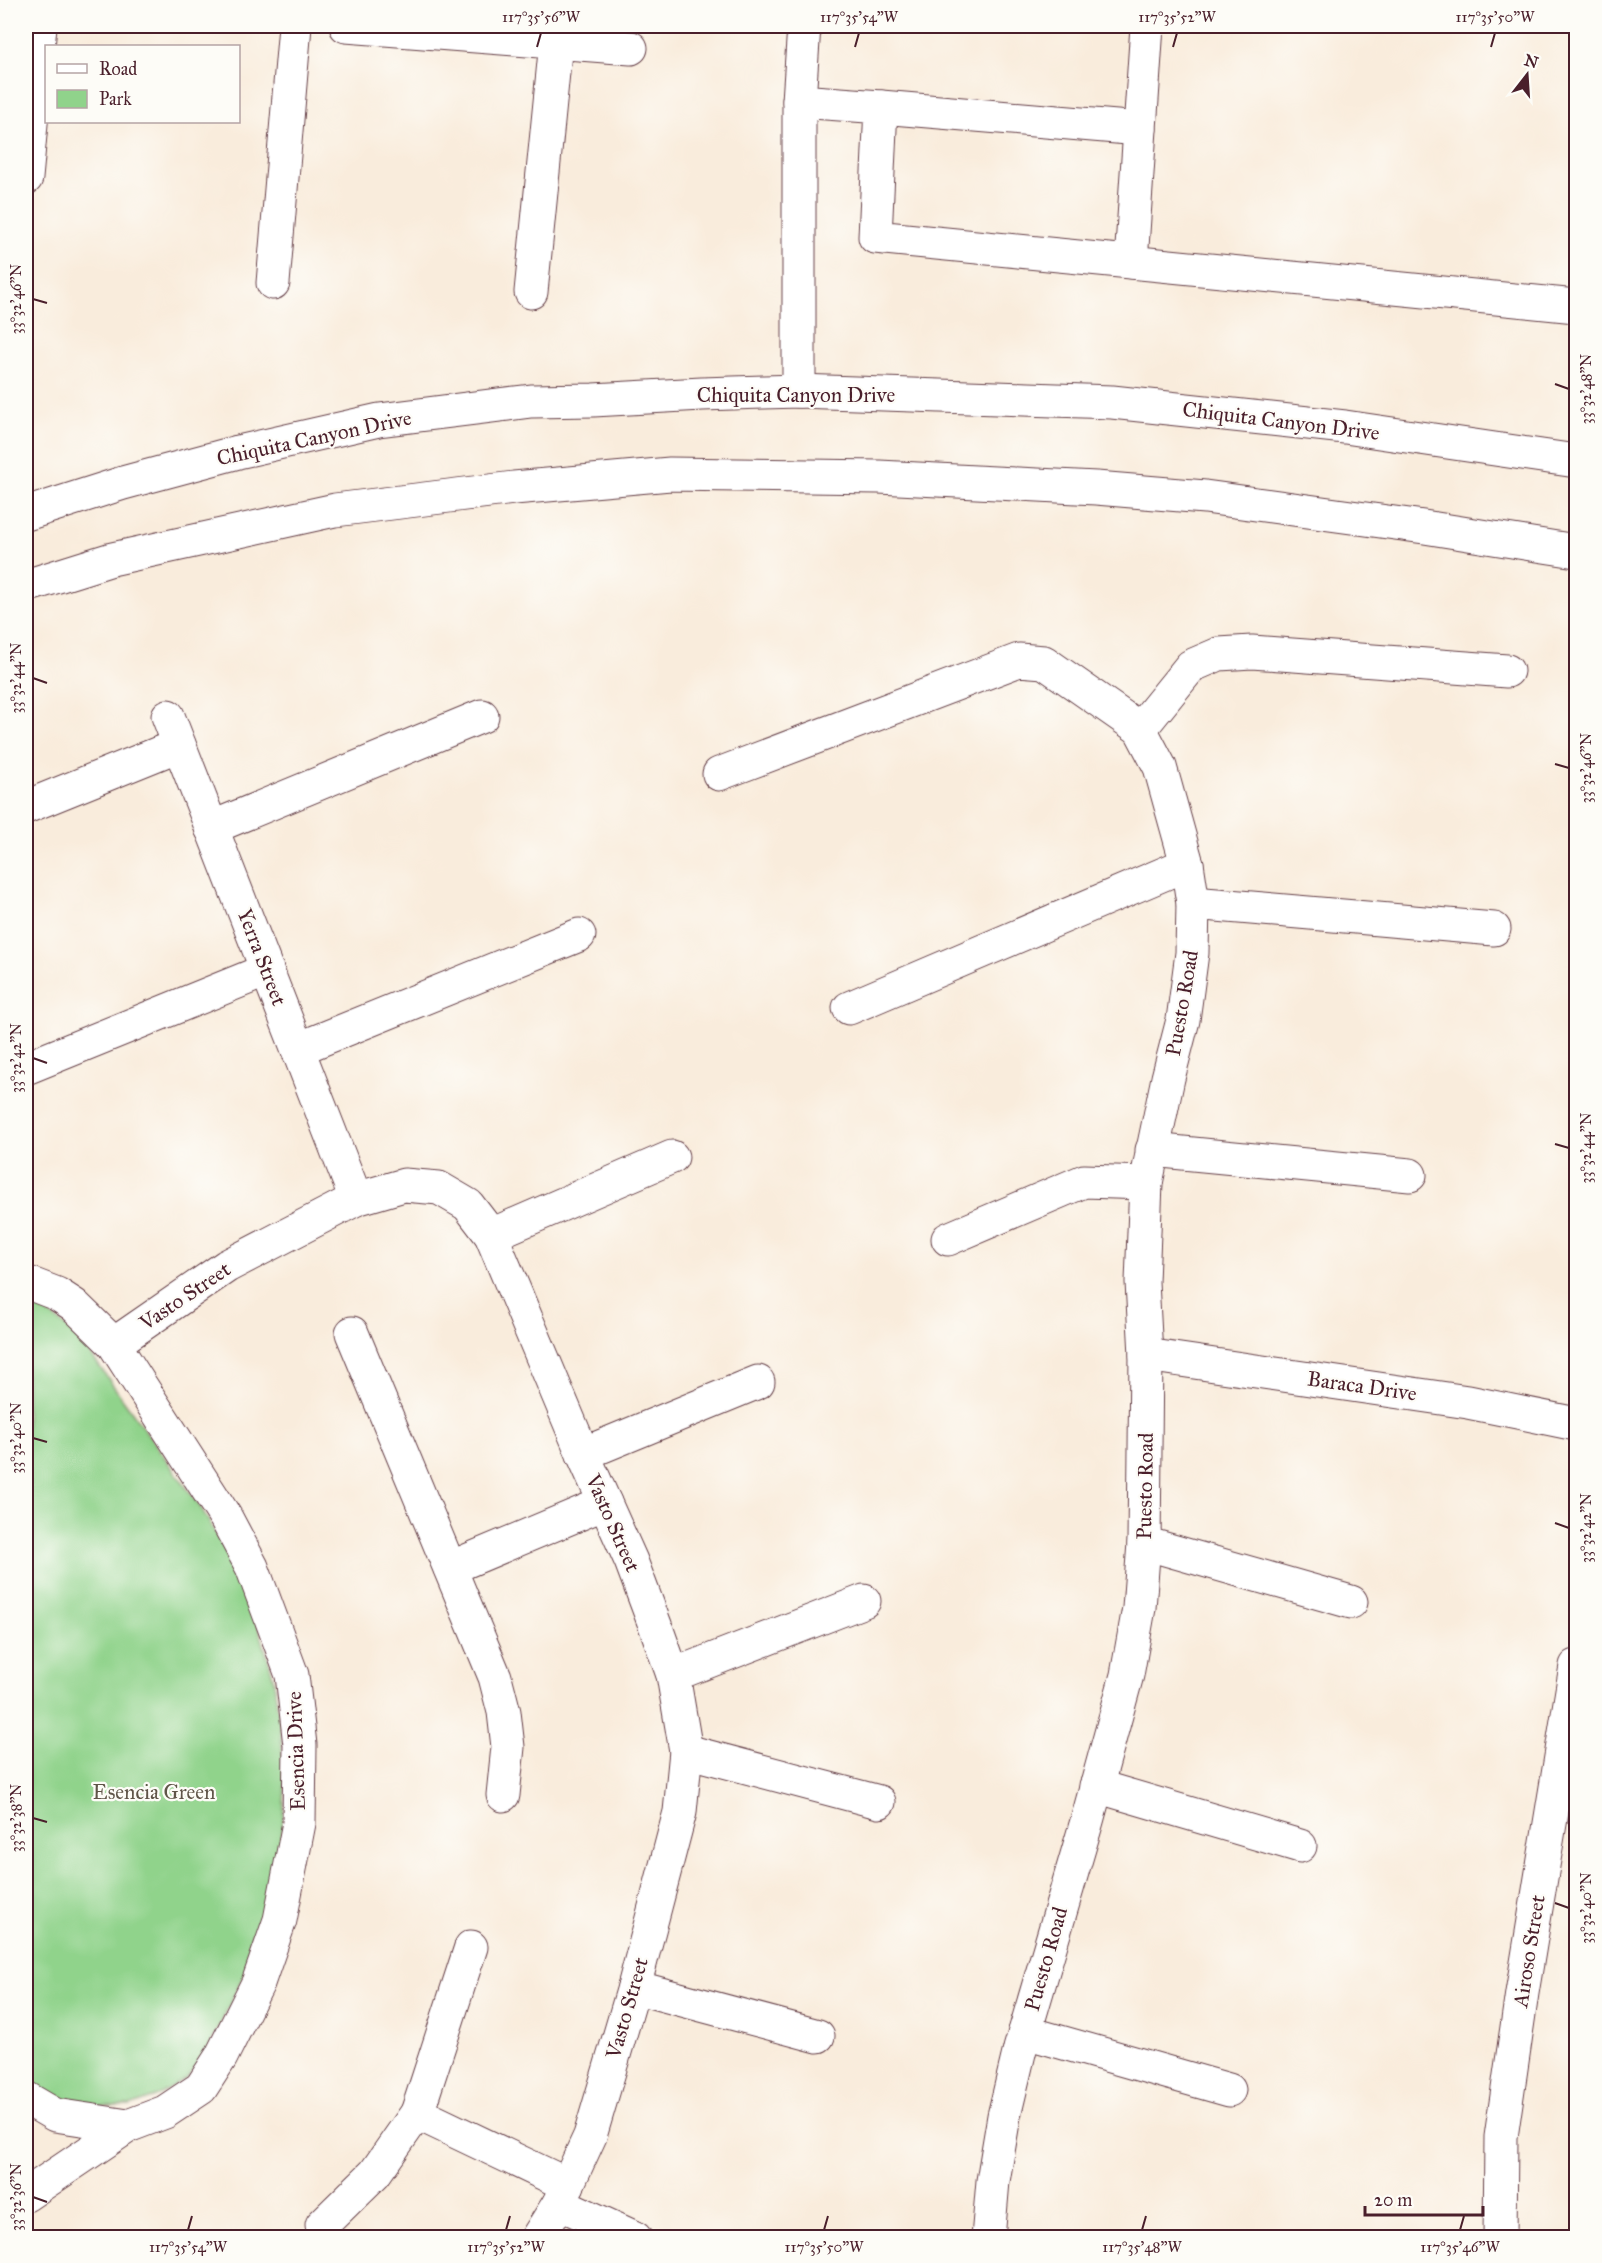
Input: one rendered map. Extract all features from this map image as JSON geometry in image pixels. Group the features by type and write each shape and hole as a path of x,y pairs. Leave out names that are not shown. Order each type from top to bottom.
{"street":[{"path":"26,178 40,26"},
{"path":"273,283 295,26"},
{"path":"346,26 631,48"},
{"path":"799,391 799,101 804,26"},
{"path":"1131,262 1148,26"},
{"path":"531,292 556,42"},
{"path":"799,101 1140,129"},
{"path":"881,107 875,237 1576,306"},
{"name":"Chiquita Canyon Drive","path":"26,514 123,483 238,452 379,420 531,401 799,391 1112,402 1345,427 1576,461"},
{"path":"26,586 112,559 335,510 514,488 670,474 879,477 1205,497 1576,551"},
{"path":"719,774 1019,660 1044,662 1140,729 1191,666 1219,654 1252,652 1507,671"},
{"path":"211,828 482,716"},
{"name":"Puesto Road","path":"988,2238 993,2181 1004,2116 1025,2032 1127,1675 1139,1608 1144,1543 1146,1355 1142,1282 1146,1183 1183,1020 1192,953 1193,903 1187,864 1160,767 1140,729"},
{"name":"Yerra Street","path":"26,807 173,730 356,1199"},
{"path":"849,1008 1187,864"},
{"path":"1193,903 1494,929"},
{"path":"298,1049 579,934"},
{"path":"26,1068 267,970"},
{"path":"1152,1150 1410,1175"},
{"path":"491,1235 672,1157"},
{"path":"948,1239 1084,1181 1146,1183"},
{"name":"Vasto Street","path":"114,1344 226,1266 356,1199 404,1185 439,1188 468,1205 491,1235 582,1454 630,1561 673,1675 686,1751 680,1812 634,1987 590,2136 564,2194 537,2238"},
{"name":"Esencia Drive","path":"26,1281 57,1294 74,1305 114,1344 226,1518 252,1567 292,1675 300,1745 298,1823 280,1920 258,1983 221,2057 201,2088 165,2112 128,2126 26,2195"},
{"path":"352,1334 495,1677 504,1712 508,1747 503,1795"},
{"name":"Baraca Drive","path":"1146,1355 1468,1402 1576,1424"},
{"path":"582,1454 758,1382"},
{"path":"450,1568 605,1503"},
{"path":"1144,1543 1351,1602"},
{"path":"673,1675 864,1601"},
{"name":"Airoso Street","path":"1500,2238 1501,2137 1522,1993 1576,1665"},
{"path":"686,1751 879,1802"},
{"path":"1096,1786 1300,1846"},
{"path":"322,2224 375,2173 417,2113 471,1947"},
{"path":"634,1987 818,2036"},
{"path":"1025,2032 1229,2090"},
{"path":"26,2098 55,2115 128,2126"},
{"path":"417,2113 564,2194 635,2238"}],"green space":[{"name":"Esencia Green","path":"26,1303 58,1320 84,1345 201,1508 231,1560 255,1614 273,1676 281,1733 285,1789 282,1834 261,1939 206,2054 186,2079 158,2096 130,2106 80,2106 39,2092 26,2083"}]}
